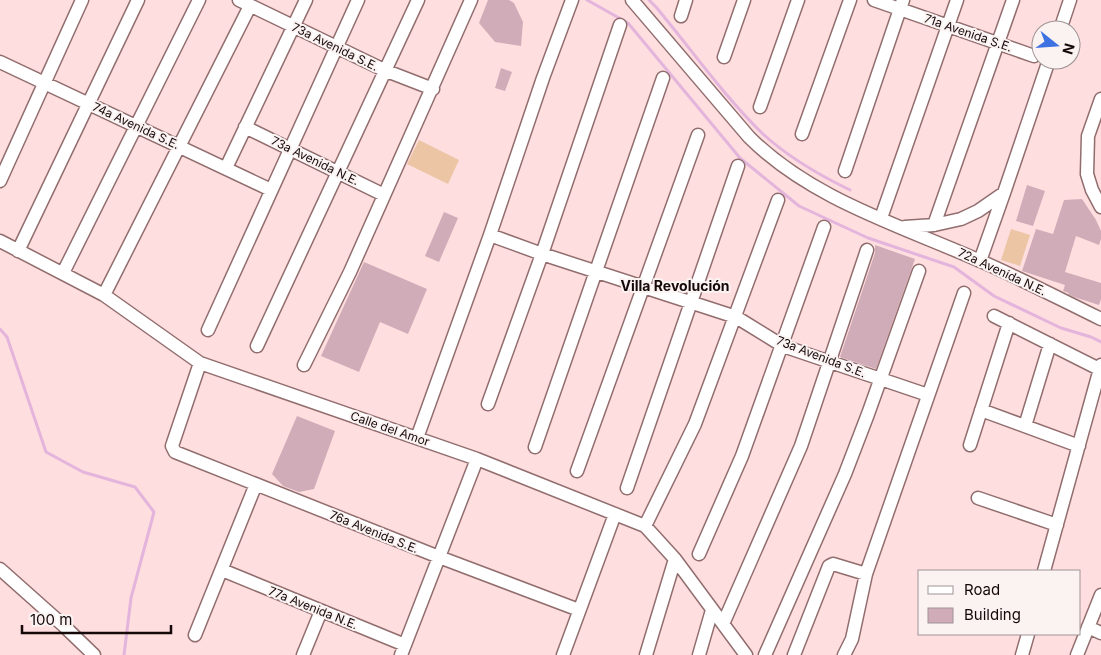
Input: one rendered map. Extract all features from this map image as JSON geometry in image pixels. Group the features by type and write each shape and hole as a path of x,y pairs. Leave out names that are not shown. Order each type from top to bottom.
{"street":[{"path":"0,181 82,0"},
{"path":"18,251 138,0"},
{"path":"63,274 199,0"},
{"path":"226,168 306,0"},
{"path":"208,330 358,0"},
{"path":"257,346 418,0"},
{"path":"304,365 350,272 471,0"},
{"path":"417,438 572,0"},
{"name":"72a Avenida N.E.","path":"632,0 671,44 720,105 760,148 788,170 834,198 980,261 1101,319"},
{"path":"681,16 686,0"},
{"path":"724,57 744,0"},
{"path":"760,107 798,0"},
{"path":"802,134 850,0"},
{"name":"71a Avenida S.E.","path":"874,0 902,4 948,26 1031,55"},
{"path":"881,218 957,0"},
{"path":"934,225 1014,0"},
{"path":"1063,20 1070,0"},
{"path":"104,295 180,147 244,2"},
{"name":"73a Avenida S.E.","path":"244,2 335,48 433,89"},
{"path":"845,171 902,4"},
{"path":"488,404 542,254 620,26"},
{"name":"74a Avenida S.E.","path":"0,62 271,190"},
{"path":"980,261 1046,70"},
{"path":"535,447 663,78"},
{"path":"1101,100 1088,136 1086,174 1101,207"},
{"name":"73a Avenida N.E.","path":"245,128 384,195"},
{"path":"577,472 698,135"},
{"path":"627,488 738,166"},
{"path":"902,228 934,225 960,219 1004,194"},
{"path":"645,526 695,424 778,200"},
{"path":"699,554 742,456 783,346 824,227"},
{"name":"73a Avenida S.E.","path":"490,235 542,254 736,317 783,346 928,395"},
{"name":"Calle del Amor","path":"0,241 104,295 200,363 477,459 645,526 675,560 746,655"},
{"path":"723,624 801,446 867,250"},
{"path":"765,655 845,474 881,380 918,271"},
{"path":"844,655 852,639 866,574 964,293"},
{"path":"994,316 1101,368 1044,570"},
{"path":"970,446 1009,323"},
{"path":"1024,426 1050,344"},
{"name":"76a Avenida S.E.","path":"200,363 172,446 175,452 438,558 579,610"},
{"path":"981,410 1079,446"},
{"path":"403,650 477,459"},
{"path":"195,635 256,484"},
{"path":"978,498 1057,525"},
{"path":"563,655 615,514"},
{"path":"646,655 675,560"},
{"path":"794,655 829,566 833,564 866,574"},
{"path":"0,569 94,655"},
{"name":"77a Avenida N.E.","path":"222,570 321,611 403,650"},
{"path":"1077,655 1101,595"},
{"path":"698,655 712,610"},
{"path":"303,655 321,611"},
{"path":"1088,627 1101,633"},
{"path":"1022,655 1028,635"}],"shaded area":[{"path":"419,140 459,160 448,184 407,164"},
{"path":"1011,229 1030,235 1020,266 1001,260"}],"building":[{"path":"488,0 509,0 514,3 523,22 521,46 495,42 479,23"},
{"path":"501,68 512,72 505,91 495,88"},
{"path":"1027,185 1045,191 1033,226 1016,221"},
{"path":"1082,199 1096,220 1101,231 1101,239 1099,245 1076,236 1065,272 1101,283 1099,305 1068,294 1063,291 1065,285 1022,271 1036,229 1053,234 1064,200"},
{"path":"444,212 458,218 439,262 425,256"},
{"path":"875,245 915,259 876,369 840,357 875,253"},
{"path":"364,262 427,289 408,334 380,322 359,372 321,356"},
{"path":"297,416 335,431 314,489 299,492 283,486 272,474"}],"waterway":[{"path":"587,0 628,23 740,158 799,206 868,238 954,267 994,296 1061,328 1101,342"},
{"path":"649,0 721,88 763,134 804,165 850,190"},
{"path":"0,329 7,337 46,452 83,472 135,487 154,512 131,598 124,655"}],"district":[{"name":"Villa Revolución","path":"675,286"}]}
